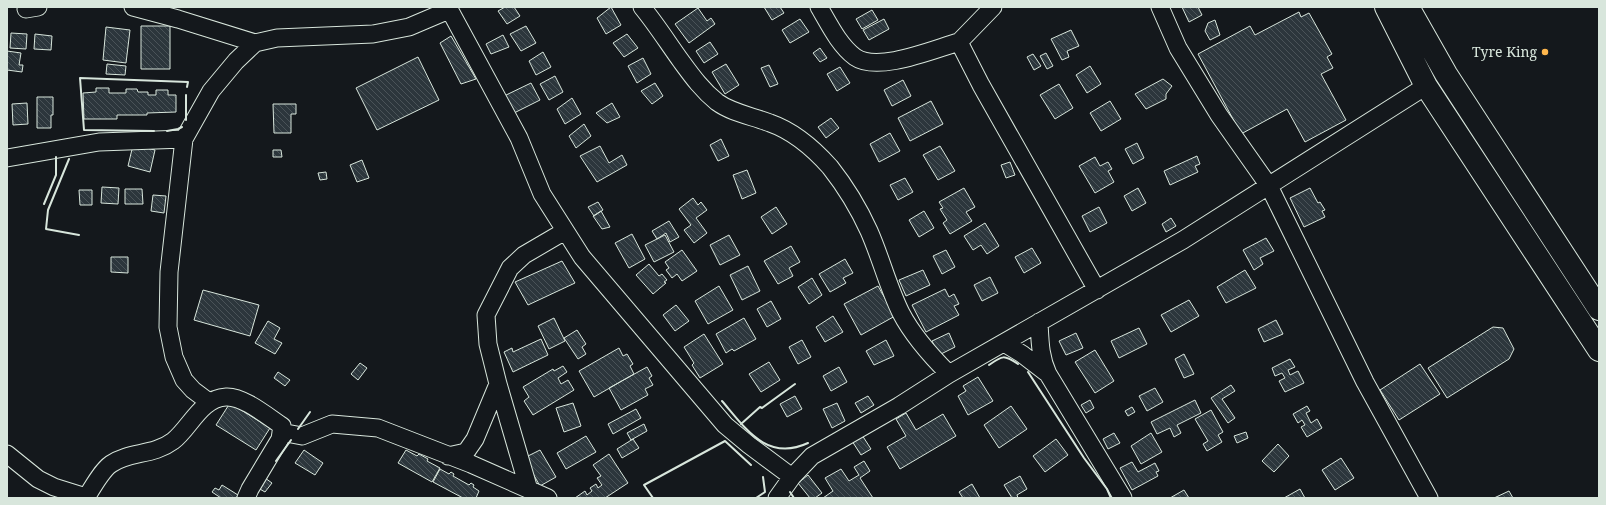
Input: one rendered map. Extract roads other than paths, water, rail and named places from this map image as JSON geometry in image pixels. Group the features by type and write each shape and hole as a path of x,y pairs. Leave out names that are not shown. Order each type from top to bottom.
{"highway":[{"path":"1386,7 1426,86 1599,350"},
{"path":"1408,7 1446,74 1599,309"}],"street":[{"path":"133,7 178,19 255,43 277,38 374,34 408,27 448,9 519,138 542,194 582,257 725,425 792,477"},
{"path":"642,7 700,87 718,102 741,114 771,123 794,136 814,150 831,169 858,208 869,231 888,284 902,314 912,331 930,354 949,374"},
{"path":"819,7 845,48 856,58 871,63 887,63 959,42 993,7"},
{"path":"974,7 974,27"},
{"path":"1160,7 1178,48 1219,115 1269,186 1365,382 1429,498"},
{"path":"959,42 981,85 1097,290"},
{"path":"209,402 193,390 184,380 174,357 168,327 169,272 184,139 211,91 236,61 255,43"},
{"path":"777,498 792,477 812,456 899,406 949,374 1183,240 1426,86"},
{"path":"7,158 99,142 184,139"},
{"path":"529,490 488,344 486,315 510,268 524,255 565,231"},
{"path":"1039,322 1042,357 1048,374 1123,498"},
{"path":"1004,343 1022,354 1048,374"},
{"path":"448,456 466,452 475,439 498,384"},
{"path":"7,454 38,479 54,487 86,498 110,464 127,457 158,450 174,440 209,402 226,397 243,401 282,426 280,439 246,498"},
{"path":"281,432 302,436 332,424 378,428 471,464 548,498"}],"place":[{"name":"Tyre King","path":"1545,52"}]}
